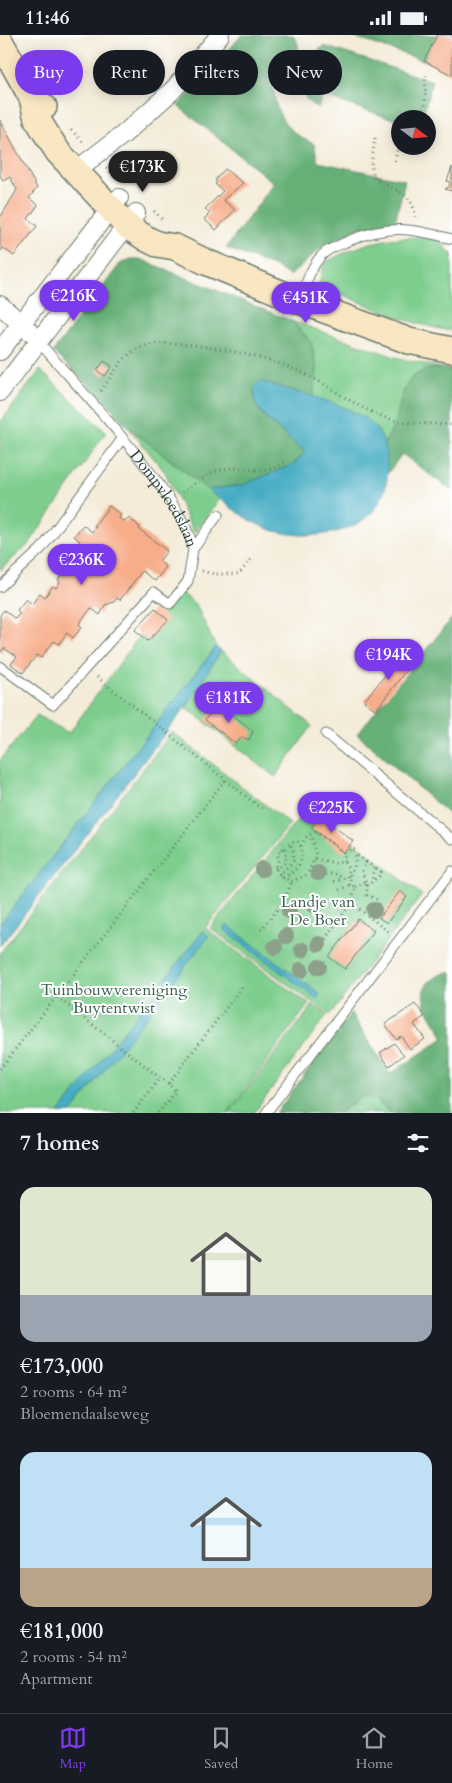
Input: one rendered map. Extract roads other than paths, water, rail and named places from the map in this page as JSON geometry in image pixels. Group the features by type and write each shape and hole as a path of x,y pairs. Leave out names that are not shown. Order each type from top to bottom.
{"street":[{"path":"85,163 124,134 173,90 220,35"},
{"path":"0,41 32,98 37,119 58,152 85,163"},
{"path":"32,98 48,110 85,163 128,206 172,236 206,263 300,301 409,341 452,350"},
{"path":"0,351 22,323 128,206"},
{"path":"0,392 39,342 128,206"},
{"path":"0,305 22,323 39,342"}],"lane":[{"path":"300,301 309,275 326,251 363,235 392,229 416,229 452,239"},
{"name":"Dompvloedslaan","path":"39,342 92,403 172,501 192,538 193,549"},
{"name":"Dompvloedslaan","path":"0,587 42,548 122,439"},
{"name":"Dompvloedslaan","path":"193,549 218,515"},
{"path":"0,666 53,705 87,669 154,591 170,604 188,581 193,549"},
{"path":"326,734 452,839"},
{"path":"266,1113 452,871"}],"water":[{"path":"260,381 333,403 360,415 374,426 383,440 387,462 386,483 380,501 370,514 356,524 340,531 303,535 284,533 253,522 208,490 242,485 294,464 305,452 267,419 255,404 254,388"},
{"path":"216,647 221,651 186,707 0,946 0,924"},
{"path":"227,925 320,994 317,999 223,929"},
{"path":"203,931 209,936 71,1113 59,1113"}],"park label":[{"name":"Landje van De Boer","path":"318,910"},
{"name":"Tuinbouwvereniging Buytentwist","path":"114,998"}]}
